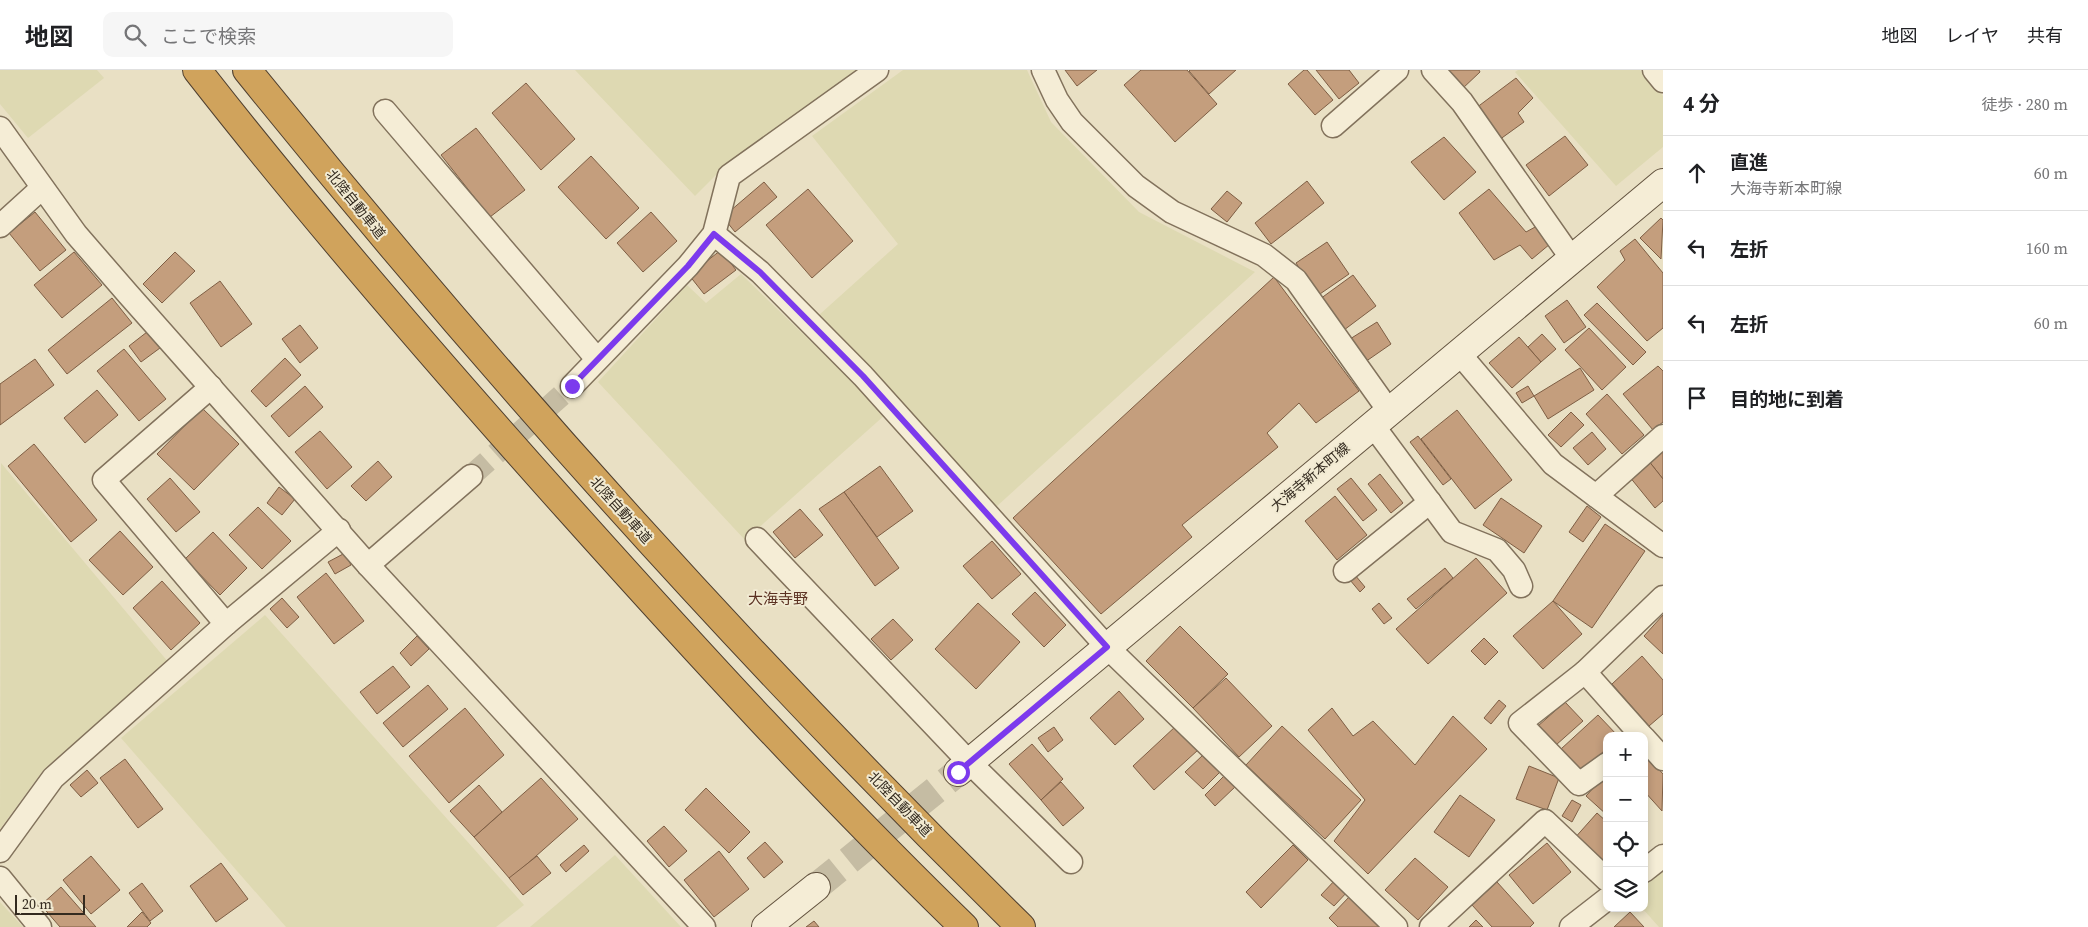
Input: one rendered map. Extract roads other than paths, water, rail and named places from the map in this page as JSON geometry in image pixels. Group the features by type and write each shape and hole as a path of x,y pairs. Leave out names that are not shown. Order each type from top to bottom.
{"highway":[{"path":"197,70 355,264 556,495 659,610 794,753 964,927"},
{"name":"北陸自動車道","path":"247,70 389,243 532,411 692,588 1021,927"}],"main road":[{"name":"大海寺新本町線","path":"963,767 1663,183"},
{"path":"766,927 816,887"}],"street":[{"path":"572,386 688,266 714,234 729,176 877,70"},
{"path":"1043,70 1057,100 1072,122 1136,186 1172,212 1264,255 1296,280 1430,502 1452,532 1497,550 1514,570 1521,586"},
{"path":"1333,126 1396,70"},
{"path":"1433,70 1462,102 1572,259"},
{"path":"1654,70 1663,81"},
{"path":"385,111 598,359"},
{"path":"0,128 76,234 368,565 704,927"},
{"path":"0,226 42,188"},
{"path":"714,234 760,272 863,376 1107,647 1396,927"},
{"path":"1459,352 1553,464 1663,546"},
{"path":"211,387 104,480 226,624"},
{"path":"1596,496 1663,436"},
{"path":"368,565 471,476"},
{"path":"1345,572 1430,502"},
{"path":"0,851 53,778 226,624 339,530"},
{"path":"757,539 963,767 1071,862"},
{"path":"1603,767 1579,784 1520,723 1585,672 1663,597"},
{"path":"1585,672 1639,732"},
{"path":"1648,742 1663,759"},
{"path":"1431,927 1545,822 1603,876"},
{"path":"1648,868 1663,856"},
{"path":"0,878 40,927"},
{"path":"1571,927 1603,902"}],"tunnel":[{"path":"471,476 572,386"},
{"path":"816,887 958,772"}],"district":[{"name":"大海寺野","path":"778,599"}]}
